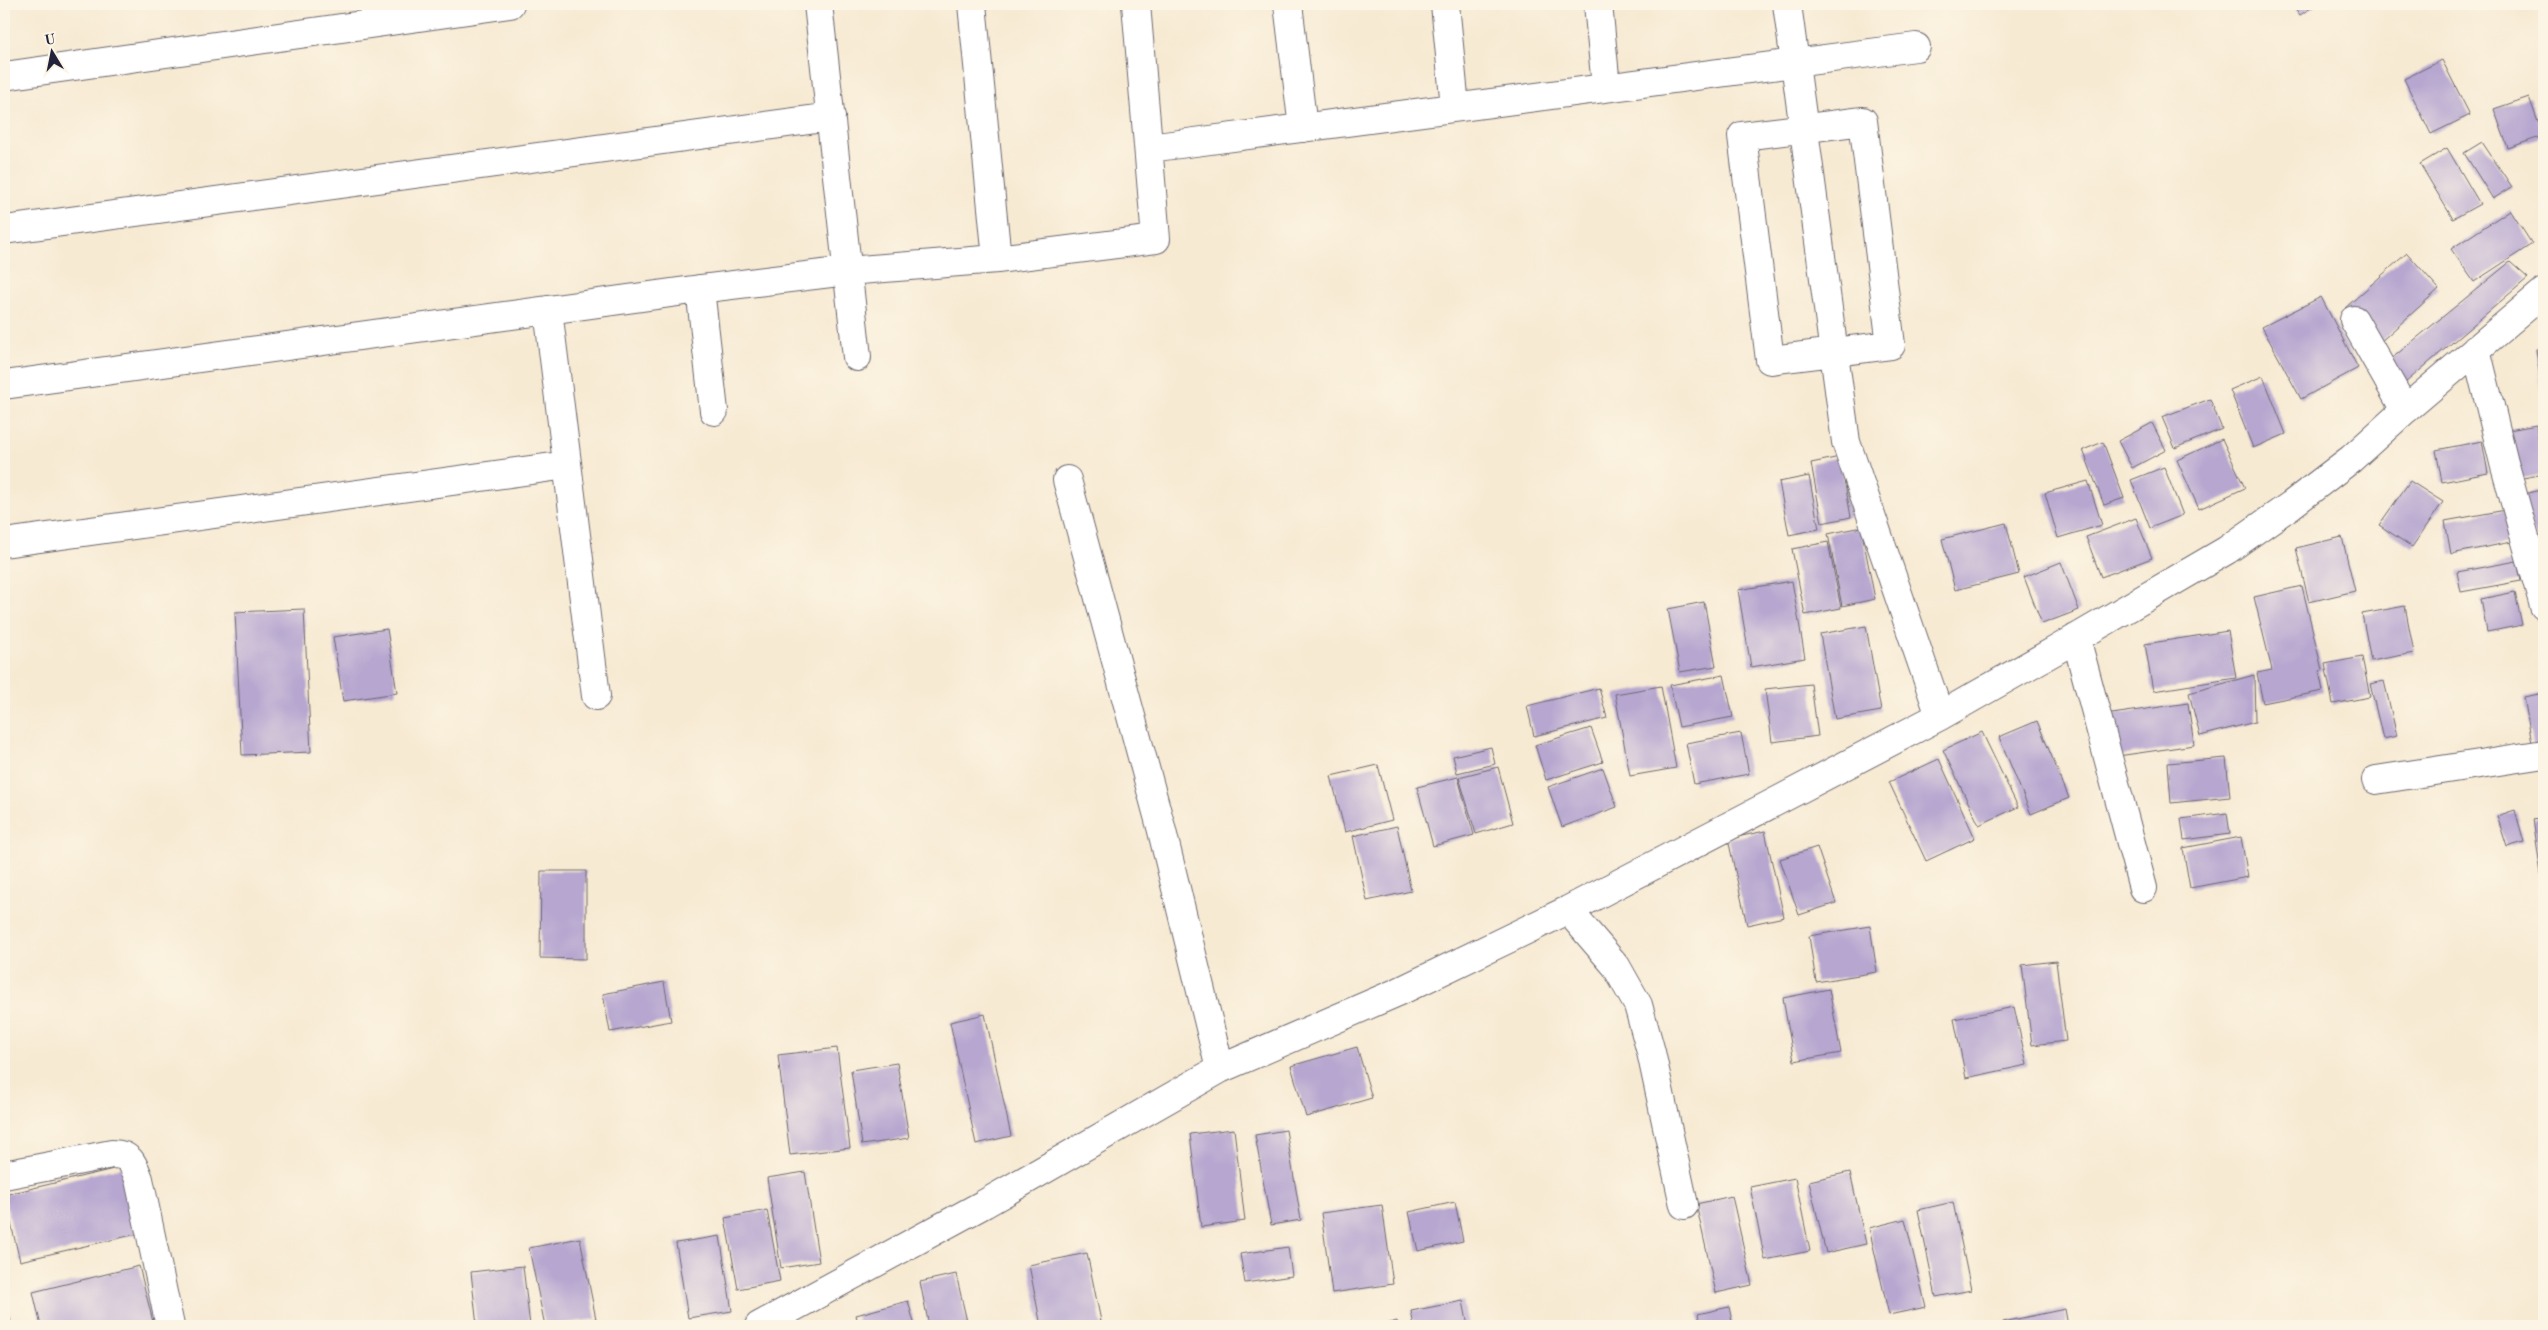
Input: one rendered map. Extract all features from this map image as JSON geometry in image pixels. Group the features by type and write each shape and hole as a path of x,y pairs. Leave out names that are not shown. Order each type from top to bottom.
{"street":[{"path":"4,76 510,4"},
{"path":"818,4 857,357"},
{"path":"972,4 997,259"},
{"path":"4,385 700,289 848,271 997,259 1156,239 1136,4"},
{"path":"1288,4 1302,128"},
{"path":"1445,4 1455,107"},
{"path":"1598,4 1606,87"},
{"path":"1787,4 1846,442 1940,716"},
{"path":"1148,148 1916,47"},
{"path":"4,230 831,117"},
{"path":"1863,121 1891,345 1834,352 1770,360 1742,136 1863,121"},
{"path":"700,289 714,411"},
{"path":"760,1326 984,1204 1220,1069 1398,992 1568,910 1940,716 2076,638 2227,550 2292,505 2351,459 2405,410 2544,292"},
{"path":"548,310 596,696"},
{"path":"2354,320 2405,410"},
{"path":"2476,349 2504,463 2544,606"},
{"path":"4,543 567,465"},
{"path":"1067,480 1161,826 1220,1069"},
{"path":"2076,638 2143,888"},
{"path":"2376,780 2544,754"},
{"path":"1568,910 1616,966 1638,1005 1649,1043 1684,1205"},
{"path":"4,1175 112,1154 123,1154 129,1157 139,1179 170,1326"}],"building":[{"path":"2292,4 2317,4 2300,15"},
{"path":"2442,60 2470,115 2431,134 2404,79"},
{"path":"2529,97 2543,136 2508,148 2494,109"},
{"path":"2482,142 2512,187 2493,199 2464,153"},
{"path":"2447,148 2480,204 2453,219 2420,164"},
{"path":"2510,210 2532,244 2474,282 2451,249"},
{"path":"2407,253 2439,289 2378,344 2345,308"},
{"path":"2510,262 2528,278 2405,383 2386,363"},
{"path":"2321,297 2358,368 2301,399 2262,327"},
{"path":"2544,347 2544,391 2542,392 2536,349"},
{"path":"2263,376 2286,434 2253,448 2230,390"},
{"path":"2210,399 2222,429 2175,448 2162,417"},
{"path":"2152,423 2166,450 2132,468 2118,441"},
{"path":"2536,425 2544,474 2513,480 2504,431"},
{"path":"2222,439 2245,488 2199,509 2177,460"},
{"path":"2482,441 2488,473 2442,482 2436,450"},
{"path":"2103,442 2124,498 2104,505 2083,450"},
{"path":"1840,457 1851,517 1822,523 1811,463"},
{"path":"2164,467 2183,515 2150,528 2131,480"},
{"path":"1809,476 1819,529 1789,535 1779,482"},
{"path":"2088,481 2102,525 2058,538 2045,493"},
{"path":"2410,481 2443,502 2412,547 2379,525"},
{"path":"2544,489 2544,559 2520,495"},
{"path":"2511,509 2517,541 2451,554 2445,521"},
{"path":"2136,518 2152,558 2101,577 2086,537"},
{"path":"2006,523 2019,574 1955,590 1942,539"},
{"path":"1861,527 1875,599 1842,606 1828,534"},
{"path":"2342,537 2355,591 2309,602 2296,548"},
{"path":"1828,542 1841,608 1805,615 1792,549"},
{"path":"2517,561 2521,581 2461,592 2457,572"},
{"path":"2061,562 2079,610 2042,624 2024,577"},
{"path":"1792,581 1805,658 1751,667 1738,590"},
{"path":"2302,586 2322,670 2319,671 2323,691 2263,703 2257,673 2272,670 2254,597"},
{"path":"2515,592 2522,625 2487,632 2481,599"},
{"path":"1704,602 1716,666 1680,672 1668,609"},
{"path":"2405,606 2414,653 2371,661 2362,614"},
{"path":"304,609 311,752 242,755 235,612"},
{"path":"1866,626 1881,711 1835,719 1820,634"},
{"path":"387,629 397,693 343,701 333,637"},
{"path":"2228,631 2236,678 2153,691 2145,644"},
{"path":"2362,657 2370,697 2333,704 2325,664"},
{"path":"1724,675 1733,717 1679,727 1670,685"},
{"path":"2254,675 2255,722 2200,736 2189,693"},
{"path":"2384,681 2397,736 2383,739 2370,684"},
{"path":"1811,684 1818,736 1772,742 1765,689"},
{"path":"1661,686 1676,768 1630,776 1615,694"},
{"path":"1599,688 1607,718 1534,736 1527,706"},
{"path":"2544,693 2544,747 2533,749 2524,697"},
{"path":"2188,703 2194,745 2111,757 2105,715"},
{"path":"2037,721 2069,798 2031,814 1999,737"},
{"path":"1591,728 1603,762 1546,780 1535,745"},
{"path":"1982,732 2018,807 1979,825 1943,750"},
{"path":"1741,733 1749,774 1694,784 1686,743"},
{"path":"1491,747 1495,764 1457,773 1453,756"},
{"path":"2226,758 2230,797 2171,803 2168,763"},
{"path":"1939,759 1975,838 1926,861 1889,782"},
{"path":"1378,765 1392,820 1345,832 1331,776"},
{"path":"1498,767 1513,823 1476,834 1459,777"},
{"path":"1603,768 1617,807 1562,827 1548,787"},
{"path":"1458,777 1474,835 1433,846 1417,787"},
{"path":"2515,810 2524,842 2507,847 2497,816"},
{"path":"2227,813 2230,834 2184,840 2181,819"},
{"path":"2544,817 2544,873 2541,874 2533,819"},
{"path":"1397,826 1411,891 1367,901 1353,836"},
{"path":"1765,831 1784,917 1747,925 1728,839"},
{"path":"2241,837 2248,877 2190,888 2183,848"},
{"path":"1817,847 1836,903 1799,915 1780,859"},
{"path":"541,871 586,871 586,959 540,958"},
{"path":"1870,926 1877,972 1816,982 1809,936"},
{"path":"2056,961 2066,1041 2032,1045 2022,965"},
{"path":"664,982 671,1021 610,1032 603,994"},
{"path":"1829,989 1841,1053 1794,1061 1783,998"},
{"path":"2014,1007 2027,1065 1966,1078 1954,1019"},
{"path":"985,1014 1011,1136 976,1144 950,1022"},
{"path":"1357,1047 1372,1098 1306,1117 1291,1066"},
{"path":"837,1048 850,1148 790,1155 778,1055"},
{"path":"897,1063 909,1138 862,1145 851,1070"},
{"path":"1234,1129 1245,1221 1201,1227 1190,1134"},
{"path":"1286,1130 1301,1220 1271,1225 1255,1135"},
{"path":"122,1167 137,1234 20,1261 4,1195"},
{"path":"805,1172 819,1262 781,1268 767,1178"},
{"path":"1850,1172 1866,1244 1826,1253 1809,1181"},
{"path":"1795,1178 1810,1251 1765,1260 1750,1187"},
{"path":"1732,1196 1752,1285 1716,1293 1696,1204"},
{"path":"1455,1202 1463,1241 1418,1251 1409,1212"},
{"path":"1953,1202 1971,1290 1936,1297 1918,1210"},
{"path":"1382,1205 1393,1284 1332,1293 1321,1213"},
{"path":"767,1210 780,1281 738,1289 725,1218"},
{"path":"1905,1219 1926,1307 1889,1315 1869,1228"},
{"path":"720,1236 732,1311 688,1318 676,1243"},
{"path":"580,1238 596,1319 545,1326 529,1248"},
{"path":"1288,1247 1292,1276 1245,1283 1240,1254"},
{"path":"1087,1253 1102,1326 1041,1326 1029,1265"},
{"path":"139,1266 154,1326 41,1326 33,1292"},
{"path":"523,1266 530,1326 477,1326 471,1272"},
{"path":"956,1274 968,1326 929,1326 920,1282"},
{"path":"4,1297 12,1326 4,1326"},
{"path":"908,1301 915,1326 859,1326 856,1315"},
{"path":"1463,1301 1468,1326 1414,1326 1411,1311"},
{"path":"1729,1307 1733,1326 1701,1326 1698,1314"},
{"path":"2065,1309 2068,1326 2004,1326 2003,1322"},
{"path":"1397,1321 1398,1326 1378,1326"}]}
